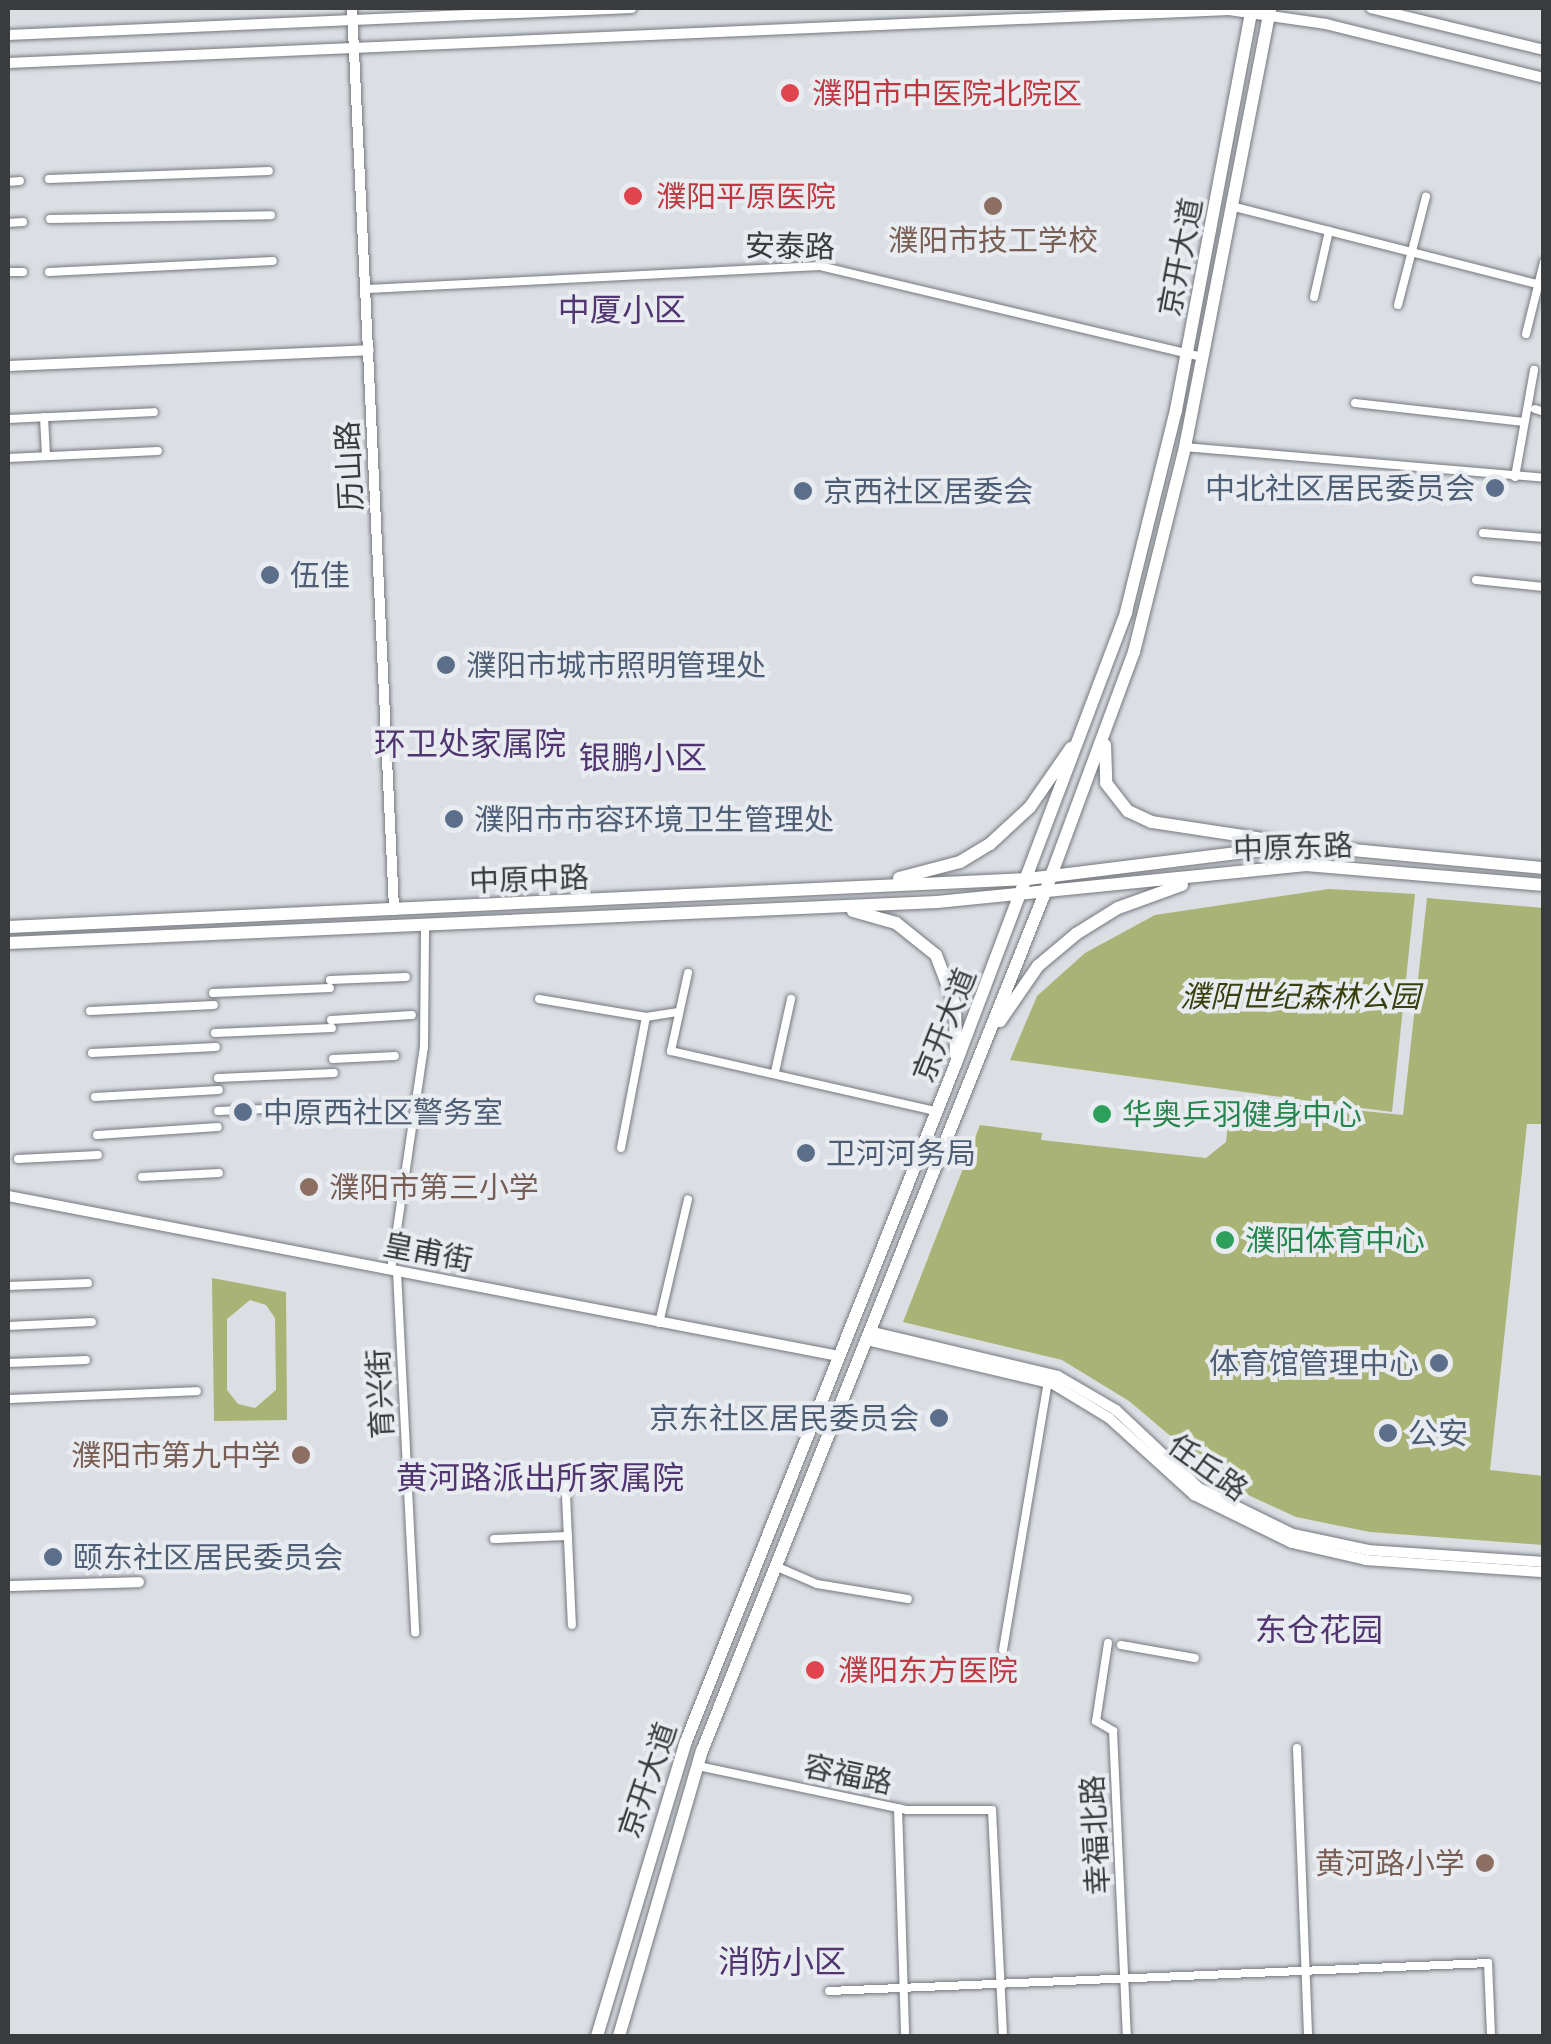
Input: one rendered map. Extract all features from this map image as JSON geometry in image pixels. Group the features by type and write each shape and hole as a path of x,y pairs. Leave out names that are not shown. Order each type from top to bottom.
{"main road":[{"name":"京开大道","path":"597,2036 686,1744 1028,879 1090,716 1142,559 1252,10"},
{"name":"京开大道","path":"618,2036 697,1765 1052,876 1144,618 1185,448 1269,11"},
{"path":"1118,696 1104,764 1111,794 1128,812 1152,822 1321,848"},
{"path":"816,891 909,877 976,854 1030,807 1090,716"},
{"name":"中原东路","path":"1052,876 1228,852 1321,848 1544,868"},
{"name":"中原东路","path":"1044,895 1321,864 1544,884"},
{"path":"978,1058 1018,990 1054,950 1118,908 1214,875"},
{"name":"中原中路","path":"8,926 816,891 1052,876"},
{"name":"中原中路","path":"8,943 1044,895"},
{"path":"825,907 896,923 936,955 955,1005 956,1064"}],"street":[{"path":"8,35 355,11 631,8"},
{"path":"928,8 929,23"},
{"path":"1371,8 1544,50"},
{"path":"8,63 1252,10 1544,78"},
{"name":"历山路","path":"355,11 394,910"},
{"path":"49,179 269,170"},
{"path":"8,182 20,181"},
{"path":"1398,305 1426,197"},
{"path":"1231,206 1538,284"},
{"path":"50,219 271,215"},
{"path":"8,223 23,222"},
{"path":"1314,297 1329,231"},
{"path":"49,272 273,261"},
{"path":"1526,334 1544,262"},
{"name":"安泰路","path":"367,289 820,266 1202,358"},
{"path":"8,272 23,272"},
{"path":"8,366 370,350"},
{"path":"1515,477 1534,370"},
{"path":"1355,403 1524,422"},
{"path":"8,419 154,412"},
{"path":"44,418 46,456"},
{"path":"1185,448 1544,478"},
{"path":"8,458 158,452"},
{"path":"1483,533 1544,538"},
{"path":"1476,580 1544,587"},
{"name":"育兴街","path":"415,1633 394,1271 424,1046 425,926"},
{"path":"688,973 671,1051 936,1111"},
{"path":"213,993 406,976"},
{"path":"540,999 646,1018 680,1012"},
{"path":"775,1072 791,999"},
{"path":"90,1010 214,1004"},
{"path":"216,1033 412,1015"},
{"path":"621,1148 646,1018"},
{"path":"92,1053 216,1046"},
{"path":"333,1059 394,1056"},
{"path":"218,1078 334,1072"},
{"path":"94,1097 218,1090"},
{"path":"218,1111 335,1106"},
{"path":"97,1134 218,1127"},
{"path":"18,1159 98,1155"},
{"path":"142,1177 219,1173"},
{"name":"皇甫街","path":"8,1196 839,1356"},
{"path":"659,1323 688,1199"},
{"path":"8,1286 88,1283"},
{"path":"8,1326 92,1322"},
{"name":"任丘路","path":"868,1336 1048,1382 1109,1418 1194,1494 1261,1531 1366,1560 1544,1572"},
{"name":"任丘路","path":"868,1336 1058,1376 1116,1410 1199,1488 1293,1534 1368,1550 1544,1562"},
{"path":"8,1363 86,1360"},
{"path":"1002,1650 1048,1382"},
{"path":"8,1399 198,1391"},
{"path":"564,1472 572,1625"},
{"path":"494,1540 568,1536"},
{"path":"775,1566 817,1584 908,1600"},
{"path":"8,1586 139,1582"},
{"name":"幸福北路","path":"1108,1643 1096,1721 1113,1731 1127,2036"},
{"path":"1121,1645 1195,1658"},
{"path":"1296,1748 1308,2036"},
{"name":"容福路","path":"697,1765 898,1808 992,1810 1001,1984"},
{"path":"898,1808 905,2036"},
{"path":"829,1991 1488,1963 1491,2036"},
{"path":"1001,1984 1003,2036"}],"green space":[{"name":"濮阳世纪森林公园","path":"1329,889 1415,894 1392,1112 1010,1060 1037,996 1085,953 1155,915"},
{"name":"濮阳体育中心","path":"1427,898 1543,908 1543,1124 1527,1124 1490,1470 1543,1476 1543,1545 1370,1532 1296,1517 1231,1487 1129,1401 1062,1360 903,1322 980,1125 1042,1133 1041,1140 1206,1158 1226,1142 1231,1098 1403,1115"},
{"path":"212,1278 286,1292 287,1420 214,1421","holes":["250,1300 266,1305 275,1318 276,1390 255,1408 238,1404 227,1390 227,1319"]}],"place":[{"name":"濮阳市中医院北院区","path":"790,93"},
{"name":"濮阳平原医院","path":"633,196"},
{"name":"濮阳市技工学校","path":"993,206"},
{"name":"中北社区居民委员会","path":"1495,488"},
{"name":"京西社区居委会","path":"803,491"},
{"name":"伍佳","path":"270,575"},
{"name":"濮阳市城市照明管理处","path":"446,665"},
{"name":"濮阳市市容环境卫生管理处","path":"454,819"},
{"name":"中原西社区警务室","path":"243,1112"},
{"name":"华奥乒羽健身中心","path":"1102,1114"},
{"name":"卫河河务局","path":"806,1153"},
{"name":"濮阳市第三小学","path":"309,1187"},
{"name":"濮阳体育中心","path":"1225,1240"},
{"name":"体育馆管理中心","path":"1439,1363"},
{"name":"京东社区居民委员会","path":"939,1418"},
{"name":"公安","path":"1388,1433"},
{"name":"濮阳市第九中学","path":"301,1455"},
{"name":"颐东社区居民委员会","path":"53,1557"},
{"name":"濮阳东方医院","path":"815,1670"},
{"name":"黄河路小学","path":"1485,1863"}],"district":[{"name":"中厦小区","path":"622,310"},
{"name":"环卫处家属院","path":"470,744"},
{"name":"银鹏小区","path":"643,758"},
{"name":"黄河路派出所家属院","path":"540,1478"},
{"name":"东仓花园","path":"1319,1630"},
{"name":"消防小区","path":"782,1962"}]}
